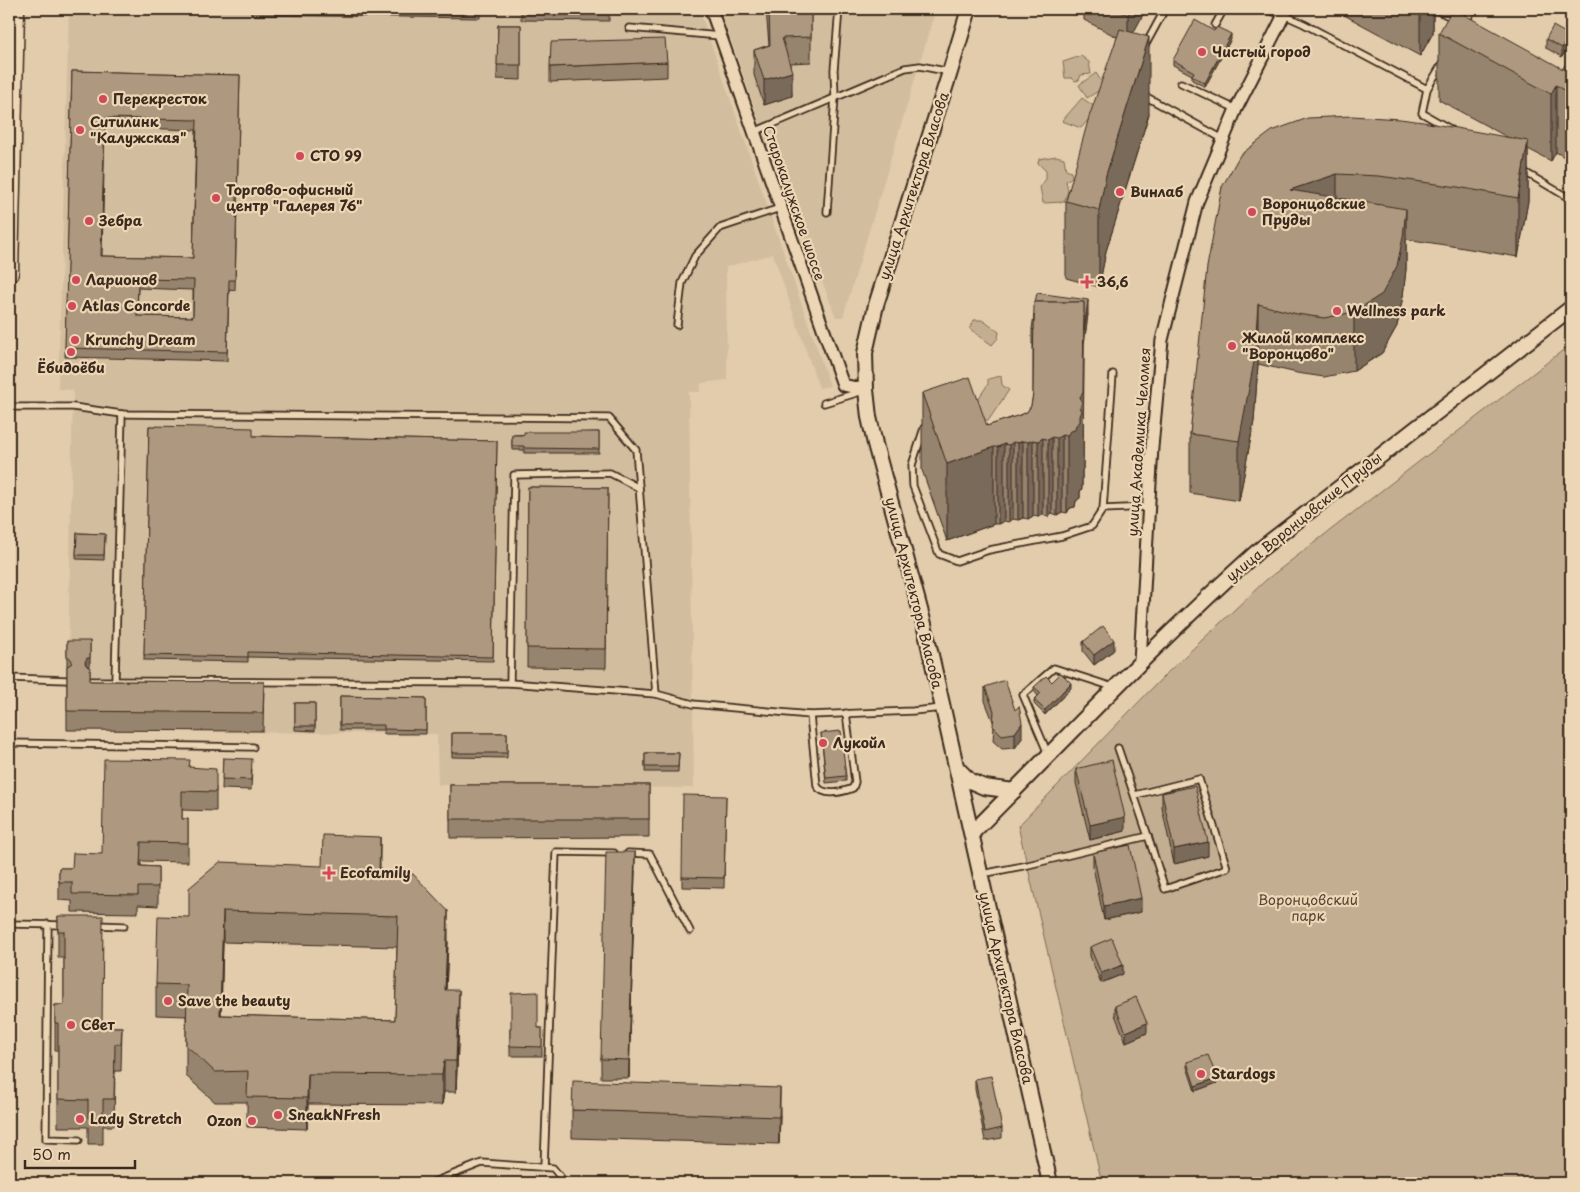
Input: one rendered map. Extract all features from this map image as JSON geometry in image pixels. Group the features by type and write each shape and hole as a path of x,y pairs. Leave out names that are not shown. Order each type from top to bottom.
{"main road":[{"path":"9,273 15,9"}],"street":[{"name":"Старокалужское шоссе","path":"711,9 843,384 866,390"},
{"name":"улица Архитектора Власова","path":"969,9 876,304 865,352 866,390 875,444 924,624 1050,1183"},
{"name":"улица Академика Челомея","path":"1140,662 1152,447 1162,340 1197,202 1236,109 1286,12"},
{"name":"улица Воронцовские Пруды","path":"972,833 1140,662 1258,551 1571,308"},
{"path":"957,767 970,781 984,787 1014,792"}],"lane":[{"path":"827,212 834,70 840,9"},
{"path":"1144,48 1165,9"},
{"path":"1214,25 1224,9"},
{"path":"1264,9 1286,12 1427,89"},
{"path":"1434,9 1464,24"},
{"path":"1460,32 1473,9"},
{"path":"630,28 720,36"},
{"path":"1447,54 1427,89 1422,113 1456,133"},
{"path":"754,132 905,68 920,66 950,72"},
{"path":"1181,83 1236,109"},
{"path":"1137,92 1224,139"},
{"path":"1516,167 1567,197 1571,197"},
{"path":"677,325 682,282 695,256 720,228 780,208"},
{"path":"926,421 912,465 913,486 939,554 957,561 989,550 1062,536 1092,526 1103,509 1112,374"},
{"path":"824,403 866,390"},
{"path":"9,407 73,407 122,414 609,418 636,450 656,694"},
{"path":"115,681 122,414"},
{"path":"510,682 514,475 610,473 639,488"},
{"path":"1103,509 1149,507"},
{"path":"1049,755 1023,695 1054,668 1115,688"},
{"path":"9,678 67,680"},
{"path":"90,681 510,682 656,694 693,704 810,715 943,708"},
{"path":"810,715 817,786 824,793 853,788 855,782 846,713"},
{"path":"9,743 253,747"},
{"path":"1118,748 1165,889 1227,868 1199,779 1135,795"},
{"path":"980,874 1028,865 1148,836"},
{"path":"544,1167 556,852 650,854 690,931"},
{"path":"9,924 67,925"},
{"path":"48,924 46,1139 79,1140"},
{"path":"86,925 124,926"},
{"path":"431,1183 482,1163 553,1168 565,1183"}],"shaded area":[{"path":"69,9 699,9 830,386 819,388 773,254 726,267 727,380 701,383 700,392 689,392 694,788 438,785 437,734 67,730 73,390 58,389"},
{"path":"720,9 936,9 843,317 836,317 762,128"}],"green space":[{"path":"1081,56 1089,62 1091,74 1081,75 1079,80 1075,81 1072,78 1065,78 1063,62"},
{"path":"1096,73 1105,87 1087,98 1079,85"},
{"path":"1082,98 1098,109 1081,128 1062,121"},
{"path":"1056,156 1064,158 1066,170 1071,172 1072,177 1066,181 1068,191 1064,202 1043,203 1040,187 1046,179 1046,171 1038,163 1039,159"},
{"path":"974,320 982,320 999,332 998,338 992,345 970,329"},
{"name":"Воронцовский парк","path":"1571,344 1571,1183 1102,1183 1018,826 1166,674 1266,580"},
{"path":"1001,376 1002,385 1009,390 988,421 971,410 988,384 988,379"}],"building":[{"path":"769,9 811,9 811,37 782,38 792,72 764,80 754,50 770,45"},
{"path":"1115,9 1131,9 1128,15"},
{"path":"1452,9 1563,69 1571,54 1571,94 1556,85 1551,94 1439,33"},
{"name":"Чистый город","path":"1195,20 1214,31 1217,27 1231,34 1205,83 1192,76 1194,72 1173,60"},
{"path":"498,25 521,25 521,65 497,65"},
{"path":"1553,26 1569,35 1562,48 1546,39"},
{"path":"1120,29 1149,37 1106,175 1099,210 1066,201 1089,117"},
{"path":"665,39 667,62 550,67 551,42"},
{"name":"Торгово-офисный центр \"Галерея 76\"","path":"72,71 240,75 235,280 229,280 227,352 65,348","holes":["105,118 197,120 193,258 101,256","138,279 194,280 193,317 137,316"]},
{"path":"1352,116 1423,122 1528,141 1518,198 1379,176 1337,174 1290,190 1406,209 1397,266 1382,294 1354,312 1324,318 1297,314 1258,304 1254,362 1239,441 1190,434 1207,267 1222,187 1240,155 1272,131 1308,118"},
{"path":"1037,293 1088,300 1084,330 1084,302 1035,302"},
{"path":"1034,302 1084,302 1083,392 1080,397 1082,411 1080,422 1076,425 1075,430 1070,431 1067,436 1052,437 1048,440 1043,438 1038,441 1013,442 1009,445 1004,444 947,464 922,393 970,377 987,426 1027,412 1031,406 1033,394"},
{"path":"149,426 253,428 253,436 497,441 493,657 248,652 248,657 144,655"},
{"path":"524,432 599,432 599,449 524,448 524,446 512,446 512,435 524,435"},
{"path":"528,487 608,488 606,649 527,648"},
{"path":"77,533 105,534 104,555 76,555"},
{"path":"1103,626 1114,640 1094,655 1083,642"},
{"path":"67,641 90,641 90,658 87,658 85,662 90,667 90,681 264,682 263,713 67,711 67,666 72,661 67,656"},
{"path":"1061,673 1071,683 1045,710 1034,700 1041,693 1034,687 1046,676 1052,682"},
{"path":"1005,680 1015,710 1019,706 1022,723 1015,733 1002,735 993,726 994,711 985,687"},
{"path":"340,696 426,698 426,730 384,729 384,725 340,725"},
{"path":"295,703 315,703 315,726 295,726"},
{"path":"841,731 846,776 826,778 821,733"},
{"path":"452,733 507,733 507,753 452,753"},
{"path":"645,753 679,753 678,767 645,767"},
{"path":"223,758 252,759 251,780 222,779"},
{"path":"104,759 190,760 189,767 216,769 216,792 182,791 182,819 188,819 188,843 141,842 140,866 158,867 158,887 138,887 138,895 72,894 72,882 59,882 59,868 72,868 73,853 102,854"},
{"path":"1112,760 1125,817 1090,825 1076,769"},
{"path":"450,785 649,785 649,819 450,819"},
{"path":"1195,786 1208,842 1174,849 1162,793"},
{"path":"683,795 726,796 724,878 682,877"},
{"path":"323,835 380,837 379,873 413,874 448,911 445,990 459,990 456,1061 444,1061 442,1075 308,1074 307,1098 247,1097 248,1071 215,1072 186,1045 187,985 156,984 158,916 189,917 189,888 220,862 322,866","holes":["223,911 398,916 395,1020 220,1015"]},
{"path":"1130,845 1141,898 1104,906 1093,853"},
{"path":"606,852 635,852 629,1060 601,1059"},
{"path":"58,916 103,916 102,1027 122,1027 121,1044 115,1044 114,1099 103,1099 103,1117 88,1117 88,1100 58,1099 58,1023 55,1023 55,1005 64,1005 64,931 58,931"},
{"path":"1112,938 1123,965 1101,973 1090,947"},
{"path":"538,992 538,1028 542,1028 542,1047 510,1046 511,993"},
{"path":"1136,997 1147,1023 1126,1032 1115,1006"},
{"path":"1208,1055 1217,1078 1195,1086 1187,1062"},
{"path":"991,1076 1002,1128 985,1132 975,1079"},
{"path":"573,1081 780,1088 779,1117 572,1110"}],"place":[{"name":"Чистый город","path":"1202,52"},
{"name":"Перекресток","path":"103,99"},
{"name":"Ситилинк \"Калужская\"","path":"80,130"},
{"name":"СТО 99","path":"300,156"},
{"name":"Винлаб","path":"1120,192"},
{"name":"Торгово-офисный центр \"Галерея 76\"","path":"216,198"},
{"name":"Воронцовские Пруды","path":"1252,212"},
{"name":"Зебра","path":"89,221"},
{"name":"Ларионов","path":"76,280"},
{"name":"36,6","path":"1087,282"},
{"name":"Atlas Concorde","path":"72,306"},
{"name":"Wellness park","path":"1337,311"},
{"name":"Krunchy Dream","path":"75,340"},
{"name":"Жилой комплекс \"Воронцово\"","path":"1232,346"},
{"name":"Ёбидоёби","path":"71,352"},
{"name":"Лукойл","path":"823,743"},
{"name":"Ecofamily","path":"329,873"},
{"name":"Save the beauty","path":"168,1001"},
{"name":"Свет","path":"71,1025"},
{"name":"Stardogs","path":"1201,1074"},
{"name":"SneakNFresh","path":"278,1115"},
{"name":"Lady Stretch","path":"80,1119"},
{"name":"Ozon","path":"252,1121"}]}
